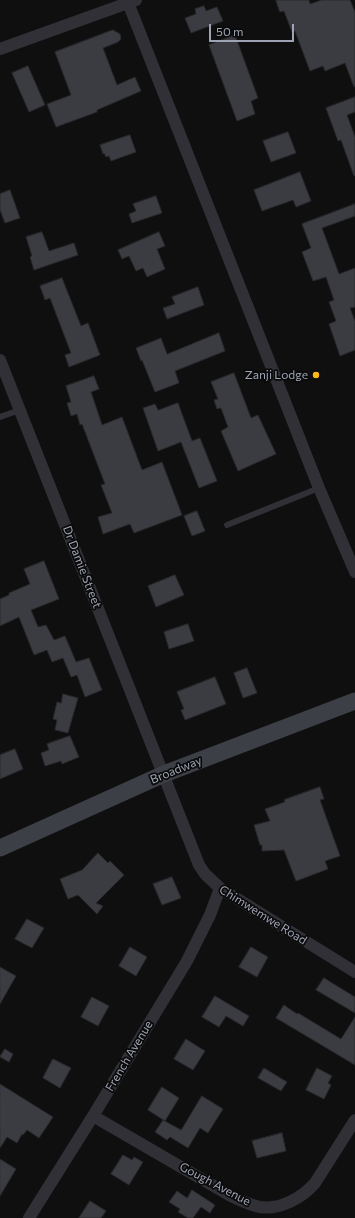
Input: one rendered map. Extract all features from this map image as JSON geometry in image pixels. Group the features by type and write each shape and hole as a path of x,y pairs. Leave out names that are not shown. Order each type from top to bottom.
{"main road":[{"name":"Broadway","path":"0,848 164,774 355,701"}],"street":[{"path":"0,49 130,1 319,488 355,572"},
{"name":"Dr Damie Street","path":"0,360 164,774"},
{"name":"Chimwemwe Road","path":"164,774 199,865 208,878 220,888 355,972"},
{"name":"French Avenue","path":"29,1218 93,1116 186,961 210,915 220,888"},
{"name":"Gough Avenue","path":"93,1116 231,1196 259,1207 271,1207 290,1201 308,1191 315,1183 355,1120"}],"lane":[{"path":"0,417 20,410"},
{"path":"227,526 319,488"}],"building":[{"path":"276,0 309,0 310,4 322,0 350,0 355,12 354,87 345,63 325,71 323,66 310,71 295,31 292,32 284,11 280,12"},
{"path":"204,6 206,11 217,7 223,21 191,33 185,18 196,14 195,9"},
{"path":"113,30 120,34 121,39 118,42 103,48 117,85 135,77 141,91 97,110 97,112 56,127 47,104 71,95 55,52"},
{"path":"235,35 258,98 251,101 255,114 237,121 209,45"},
{"path":"28,66 45,105 29,112 12,73"},
{"path":"355,97 355,112 347,115 355,137 354,176 341,140 338,141 326,108"},
{"path":"288,132 296,153 271,162 263,141"},
{"path":"130,135 136,152 111,161 109,156 106,157 104,153 103,154 100,145"},
{"path":"300,172 311,201 296,207 293,200 262,211 254,190"},
{"path":"10,190 20,218 5,223 0,210 0,194"},
{"path":"156,196 162,213 132,223 129,214 136,211 133,204"},
{"path":"355,204 355,216 322,228 339,274 355,268 355,307 350,308 355,321 355,350 340,356 329,324 336,321 329,302 334,300 326,277 313,281 302,252 311,248 302,224"},
{"path":"42,232 49,251 74,243 78,255 34,270 30,257 32,256 26,237"},
{"path":"159,232 165,246 157,249 165,269 147,277 143,268 136,271 129,256 122,259 118,250"},
{"path":"62,278 81,326 88,323 100,355 69,367 65,355 71,353 50,298 45,300 40,286"},
{"path":"198,287 204,305 167,319 163,308 175,304 172,297"},
{"path":"219,333 225,351 175,371 179,383 155,392 136,348 161,338 167,354"},
{"path":"234,373 251,418 258,415 276,454 238,471 221,431 228,427 221,408 217,409 214,400 218,399 211,382"},
{"path":"94,376 99,389 91,392 102,425 122,417 142,470 162,462 182,515 134,533 130,524 103,534 98,517 112,513 101,485 105,484 82,424 80,425 77,414 71,416 67,403 71,402 66,386"},
{"path":"178,403 192,441 200,438 217,481 199,488 181,442 158,451 143,408 155,404 158,410"},
{"path":"197,511 205,531 192,536 184,516"},
{"path":"44,561 59,599 31,610 38,627 46,625 54,640 65,636 76,662 89,658 102,690 85,697 77,675 71,677 63,658 52,662 47,650 34,655 19,617 0,626 0,599 9,595 9,593 30,584 24,569"},
{"path":"175,575 184,595 156,607 148,586"},
{"path":"188,624 194,641 169,649 164,632"},
{"path":"247,668 257,693 243,698 234,673"},
{"path":"215,677 226,704 185,720 181,710 184,709 177,692"},
{"path":"63,694 78,698 68,733 55,730 57,720 53,719 57,702 61,703"},
{"path":"70,736 79,757 62,764 61,761 45,766 41,753 49,750 47,744"},
{"path":"15,749 23,769 0,779 0,755"},
{"path":"320,787 324,799 320,800 340,856 325,861 328,869 296,881 284,850 262,851 262,845 260,845 254,825 270,821 265,809 285,802 284,800"},
{"path":"98,853 108,863 110,861 124,875 96,903 103,906 97,914 78,895 68,899 60,879 82,870"},
{"path":"172,877 181,898 162,905 153,884"},
{"path":"27,919 44,928 32,948 15,939"},
{"path":"130,947 147,957 136,976 119,966"},
{"path":"251,947 268,957 257,977 239,967"},
{"path":"0,967 16,976 0,1004"},
{"path":"324,978 355,997 355,1013 316,990"},
{"path":"215,996 249,1016 243,1026 226,1016 219,1027 202,1017"},
{"path":"92,997 109,1006 98,1026 81,1017"},
{"path":"284,1005 341,1039 355,1017 355,1065 276,1018"},
{"path":"186,1039 205,1051 193,1070 174,1059"},
{"path":"5,1049 13,1054 9,1062 0,1057"},
{"path":"53,1059 71,1068 60,1088 43,1078"},
{"path":"264,1068 287,1082 281,1091 258,1078"},
{"path":"317,1068 332,1076 328,1083 331,1085 324,1099 306,1090"},
{"path":"0,1084 53,1117 39,1138 27,1130 23,1135 22,1134 17,1143 7,1137 0,1148"},
{"path":"162,1087 179,1098 165,1121 148,1110"},
{"path":"202,1096 223,1109 208,1133 200,1128 188,1148 170,1137 167,1140 155,1132 163,1120 181,1130"},
{"path":"282,1133 286,1151 257,1158 252,1141"},
{"path":"123,1155 132,1160 134,1157 143,1162 129,1185 111,1174"},
{"path":"0,1159 16,1169 0,1196"},
{"path":"192,1190 215,1205 210,1213 201,1207 193,1218 188,1218 178,1212 180,1209 169,1202 177,1191 187,1198"},
{"path":"90,1201 106,1211 101,1218 79,1218"}],"place":[{"name":"Zanji Lodge","path":"316,375"}]}
